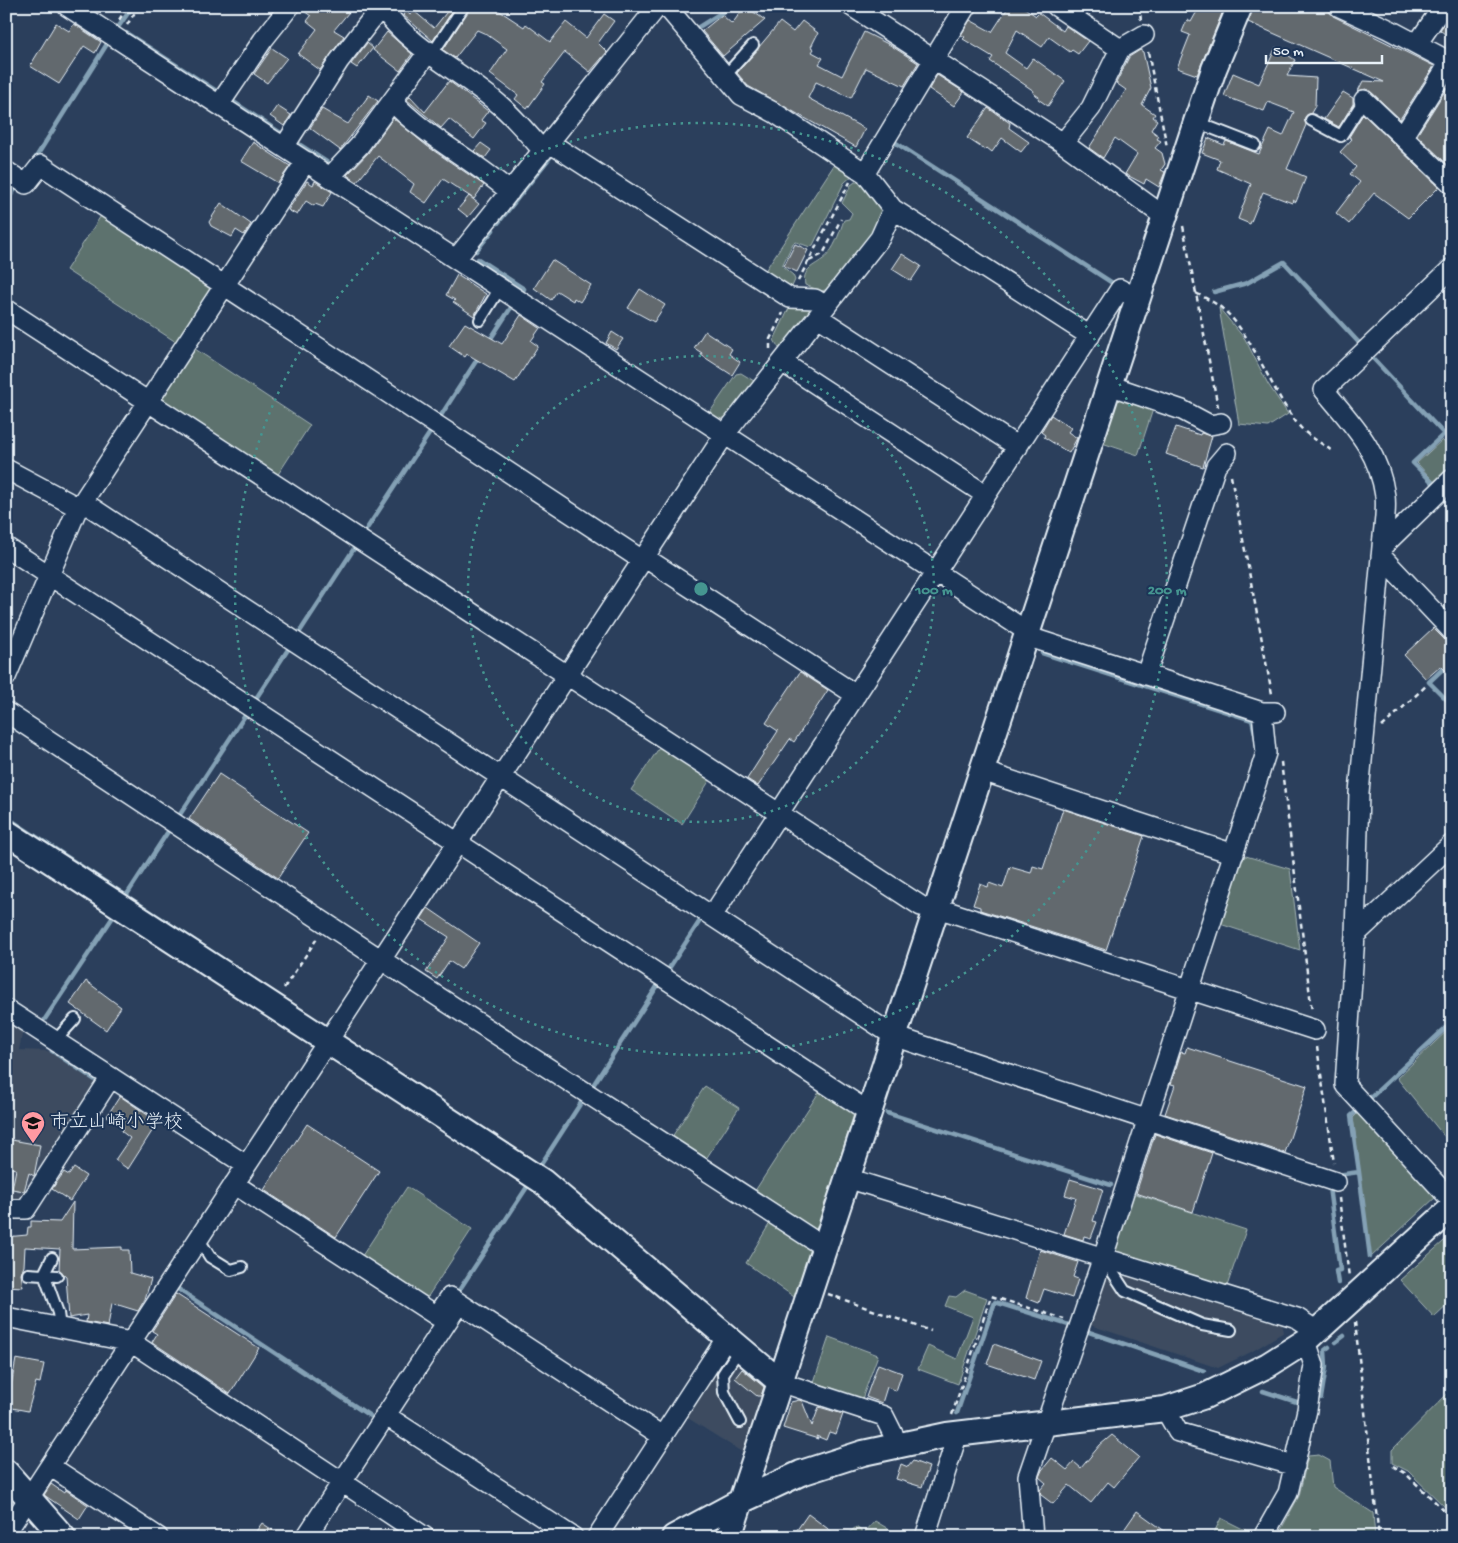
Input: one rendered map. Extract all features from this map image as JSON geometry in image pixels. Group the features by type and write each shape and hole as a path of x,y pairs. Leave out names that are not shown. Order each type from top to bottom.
{"street":[{"path":"67,6 936,572 1027,634 1146,675 1269,712 1266,754 1103,1257 1028,1476 1033,1537"},
{"path":"219,105 290,6"},
{"path":"284,147 339,60 381,6 388,17 502,106 546,147 790,298 815,299 822,311 1018,447"},
{"path":"456,259 658,6"},
{"path":"666,6 741,94 775,113 865,173 893,209 1090,336"},
{"path":"865,173 966,6"},
{"path":"1056,6 1120,49"},
{"path":"730,1537 1196,122 1214,69 1240,6"},
{"path":"1338,6 1417,44 1451,63 1403,136"},
{"path":"1417,44 1443,6"},
{"path":"856,7 1063,143 1165,217"},
{"path":"1063,143 1091,108 1120,49 1144,35"},
{"path":"330,177 358,146 431,52"},
{"path":"1364,100 1452,184"},
{"path":"392,101 404,114 487,172 510,192"},
{"path":"6,677 81,505 306,161"},
{"path":"6,171 26,184 41,165 856,695"},
{"path":"6,1533 725,434 880,238 893,209"},
{"path":"1452,268 1324,390 1369,445 1378,466 1385,497 1359,793 1355,934 1345,1085 1452,1201"},
{"path":"712,916 1120,289 1138,299"},
{"path":"6,309 921,906 1314,1030"},
{"path":"776,369 986,495"},
{"path":"1109,385 1182,410 1210,425 1221,423"},
{"path":"1146,675 1216,466 1227,453"},
{"path":"6,469 81,505 500,776 894,1036 1336,1182"},
{"path":"1381,551 1452,479"},
{"path":"6,547 869,1112"},
{"path":"1381,551 1452,631"},
{"path":"6,712 380,960 824,1247"},
{"path":"982,771 1234,854"},
{"path":"6,832 542,1181 780,1382 884,1416 898,1444"},
{"path":"1355,934 1452,844"},
{"path":"6,1009 246,1165"},
{"path":"6,1210 26,1209 111,1077"},
{"path":"847,1178 1297,1318 1312,1336 1314,1365 1307,1410 1288,1493 1263,1537"},
{"path":"234,1184 437,1316 450,1297 662,1436"},
{"path":"674,1537 741,1501 801,1473 898,1444 952,1434 1165,1409 1231,1385 1312,1336 1452,1208"},
{"path":"306,1537 459,1303"},
{"path":"6,1317 131,1342 425,1537"},
{"path":"597,1537 662,1436 733,1342"},
{"path":"1165,1409 1178,1432 1295,1466"},
{"path":"385,1414 573,1537"},
{"path":"925,1537 952,1434"},
{"path":"50,1466 158,1537"},
{"path":"6,1472 63,1537"}],"lane":[{"path":"431,52 464,6"},
{"path":"726,76 753,45"},
{"path":"1311,120 1341,136 1364,100"},
{"path":"1196,122 1256,145"},
{"path":"480,320 500,288"},
{"path":"55,1040 75,1019"},
{"path":"198,1238 210,1257 231,1270 242,1267"},
{"path":"1103,1257 1125,1291 1202,1325 1231,1330"},
{"path":"52,1258 44,1274 58,1313 60,1328"},
{"path":"28,1274 57,1276"},
{"path":"733,1342 723,1374 724,1392 740,1422"}],"path":[{"path":"118,39 139,6"},
{"path":"776,369 770,338 847,184 865,173"},
{"path":"808,261 823,254 841,220"},
{"path":"1196,294 1218,304 1227,313 1244,335 1286,407 1302,428 1332,451"},
{"path":"1363,744 1428,684"},
{"path":"284,988 327,924"},
{"path":"811,1288 931,1331"},
{"path":"952,1434 991,1296 1080,1324"},
{"path":"1393,1466 1405,1473 1452,1518"}],"shaded area":[{"name":"市立山崎小学校","path":"6,1013 24,1024 19,1050 48,1051 98,1084 21,1205 6,1204"},
{"path":"1105,1265 1281,1319 1284,1332 1251,1352 1218,1368 1087,1324"},
{"path":"727,1349 769,1387 745,1454 683,1415"}],"green space":[{"path":"838,159 854,174 844,183 813,245 810,247 796,242 793,243 782,266 793,275 795,280 790,291 761,277"},
{"path":"855,182 862,182 887,210 875,234 833,288 821,291 805,285 806,273 829,253 836,242 844,220 849,219 852,213 842,203 851,185"},
{"path":"104,211 215,288 179,344 66,270"},
{"path":"792,302 817,308 784,349 779,348 774,340"},
{"path":"1219,308 1245,339 1268,384 1288,414 1268,427 1239,424"},
{"path":"192,347 310,425 275,479 157,400"},
{"path":"741,373 754,381 755,385 728,417 719,419 710,412 736,374"},
{"path":"1125,396 1154,406 1138,455 1102,443 1116,400"},
{"path":"1442,440 1452,450 1452,474 1438,486 1417,463"},
{"path":"663,742 713,775 682,824 631,790"},
{"path":"1239,854 1290,869 1300,950 1217,923"},
{"path":"1452,1026 1452,1146 1397,1078"},
{"path":"705,1086 739,1108 702,1165 668,1143"},
{"path":"823,1086 856,1108 816,1233 751,1197"},
{"path":"1359,1112 1437,1196 1371,1257 1353,1118"},
{"path":"407,1187 472,1229 423,1304 358,1262"},
{"path":"1130,1192 1246,1230 1225,1292 1112,1257"},
{"path":"773,1218 815,1247 797,1299 746,1263"},
{"path":"1452,1234 1452,1300 1434,1317 1400,1280"},
{"path":"965,1290 987,1298 958,1384 918,1369 928,1346 957,1359 973,1317 945,1306 949,1296 956,1297"},
{"path":"829,1337 878,1355 862,1399 814,1382"},
{"path":"1452,1389 1452,1514 1408,1471 1392,1463 1392,1450"},
{"path":"1319,1455 1330,1461 1333,1487 1373,1513 1375,1537 1277,1537 1299,1496 1308,1456"},
{"path":"1221,1518 1257,1536 1212,1537"},
{"path":"875,1521 902,1537 844,1537 856,1527 864,1533"}],"building":[{"path":"301,6 354,6 334,30 344,36 320,70 298,54 317,29 307,21 311,16 301,9"},
{"path":"471,6 492,6 524,27 526,24 550,42 566,22 586,38 604,14 614,21 598,43 607,52 590,72 565,52 542,82 545,84 527,109 515,99 518,95 490,74 507,49 486,34 477,30 455,58 443,50"},
{"path":"745,6 765,20 723,56 702,31 722,15 732,24"},
{"path":"1009,6 1022,6 1036,16 1039,13 1063,31 1066,26 1088,41 1078,54 1072,50 1070,52 1049,37 1042,47 1017,30 1005,53 1026,68 1033,58 1065,81 1048,106 1038,99 1039,97 1033,93 1034,91 990,61 993,57 963,39 965,37 961,35 970,20 992,32"},
{"path":"1200,6 1225,6 1197,75 1177,68 1190,35 1182,32 1187,20 1191,22"},
{"path":"1253,6 1327,6 1333,16 1434,66 1400,119 1371,92 1366,89 1358,91 1363,81 1384,82 1248,22"},
{"path":"450,8 453,10 433,41 403,15 406,11 410,15 414,11 434,28"},
{"path":"1452,13 1452,40 1440,30"},
{"path":"802,21 818,33 811,47 814,49 812,52 823,58 819,64 842,76 864,32 890,45 918,63 904,86 866,68 851,98 816,82 808,98 865,129 856,147 748,86 737,73 780,22 793,32"},
{"path":"56,23 69,31 74,24 101,42 95,53 84,46 59,84 30,66"},
{"path":"387,32 412,54 400,71 373,50"},
{"path":"367,43 373,48 357,68 351,64"},
{"path":"1276,47 1295,60 1287,76 1316,78 1315,106 1311,113 1305,117 1306,125 1287,169 1306,177 1296,202 1293,200 1292,203 1263,192 1250,224 1238,219 1251,184 1217,169 1220,160 1202,153 1208,138 1224,145 1226,141 1259,154 1270,130 1283,136 1294,112 1268,102 1264,111 1224,96 1233,73 1259,84"},
{"path":"272,48 287,58 267,83 254,74"},
{"path":"1140,50 1143,52 1151,88 1142,105 1155,114 1153,117 1157,120 1151,130 1159,136 1157,139 1161,141 1155,148 1162,153 1165,164 1161,170 1165,172 1159,187 1146,179 1144,184 1125,174 1137,154 1115,138 1103,158 1089,148 1126,90 1116,83 1129,57"},
{"path":"937,75 964,92 954,106 929,89"},
{"path":"1452,80 1452,165 1450,167 1417,135"},
{"path":"449,81 488,111 481,120 486,123 474,139 449,119 441,128 407,100 410,96 425,112"},
{"path":"1343,92 1353,98 1353,104 1339,127 1324,119"},
{"path":"369,95 378,101 340,150 310,128 322,109 348,124"},
{"path":"277,106 291,115 284,126 270,116"},
{"path":"988,108 1010,123 1009,128 1029,142 1021,152 1002,138 992,152 987,148 985,150 967,138"},
{"path":"1363,114 1439,187 1408,218 1374,193 1349,224 1336,213 1360,182 1350,174 1356,167 1340,152 1352,139 1349,137"},
{"path":"393,118 427,146 484,185 474,199 443,179 426,203 410,192 414,184 378,156 357,182 347,175 368,153"},
{"path":"253,142 290,166 278,183 241,161"},
{"path":"481,143 491,150 485,158 474,151"},
{"path":"307,181 313,185 315,181 332,192 323,207 315,204 314,206 306,201 297,215 288,210"},
{"path":"469,196 479,204 468,217 458,209"},
{"path":"221,203 251,224 244,235 236,230 232,237 211,226 209,222"},
{"path":"795,244 808,250 797,272 784,266"},
{"path":"902,254 921,266 911,281 892,269"},
{"path":"552,260 591,285 580,302 574,298 573,301 557,291 551,300 534,288"},
{"path":"457,275 486,294 474,316 446,295"},
{"path":"640,289 665,305 654,322 628,308"},
{"path":"521,315 540,328 531,341 538,346 515,382 467,354 465,357 449,346 465,323 502,344"},
{"path":"705,331 732,349 729,354 740,362 732,375 701,355 702,353 694,348"},
{"path":"612,332 623,339 616,349 606,343"},
{"path":"1051,415 1071,428 1068,432 1077,438 1069,453 1044,437 1045,435 1041,432"},
{"path":"1176,427 1200,435 1201,433 1212,436 1203,467 1166,454"},
{"path":"1433,628 1444,639 1452,642 1452,677 1441,666 1426,679 1404,655"},
{"path":"800,672 828,690 794,742 790,739 758,786 747,779 778,731 766,723"},
{"path":"219,774 308,833 278,878 189,819"},
{"path":"1063,809 1144,836 1106,950 980,910 980,907 973,905 980,884 988,887 989,883 1003,888 1010,867 1031,873 1033,866 1043,869"},
{"path":"428,908 479,943 461,969 449,961 437,979 426,972 449,937 421,919"},
{"path":"86,981 121,1007 106,1030 70,1004"},
{"path":"1187,1047 1307,1086 1285,1153 1165,1114 1175,1085 1171,1084 1181,1052 1185,1053"},
{"path":"120,1096 149,1116 156,1125 128,1169 115,1160 130,1138 121,1131 124,1127 107,1116"},
{"path":"307,1124 379,1171 336,1237 264,1190"},
{"path":"1155,1134 1212,1153 1193,1212 1136,1193"},
{"path":"6,1139 40,1145 34,1176 29,1173 24,1191 12,1189 16,1169 6,1167"},
{"path":"74,1168 86,1176 70,1201 52,1189 64,1172 69,1175"},
{"path":"1070,1179 1103,1189 1093,1221 1097,1222 1091,1238 1084,1236 1083,1240 1064,1234 1076,1198 1065,1195"},
{"path":"73,1202 72,1249 122,1247 122,1250 129,1250 130,1273 151,1279 145,1299 138,1311 112,1303 108,1326 86,1322 87,1315 69,1318 66,1276 59,1270 60,1249 25,1247 24,1266 21,1274 23,1287 6,1286 6,1237 27,1235 28,1227 31,1227 31,1221 60,1222"},
{"path":"1040,1250 1078,1262 1073,1277 1078,1279 1072,1298 1044,1289 1039,1303 1026,1298"},
{"path":"176,1294 259,1348 230,1394 152,1342 157,1334 152,1331"},
{"path":"994,1344 1041,1361 1034,1380 987,1364"},
{"path":"16,1359 44,1364 40,1383 36,1382 28,1411 7,1407"},
{"path":"878,1364 902,1373 896,1391 887,1387 882,1403 866,1397"},
{"path":"742,1369 764,1387 761,1396 757,1396 735,1378"},
{"path":"802,1401 812,1426 819,1407 843,1414 836,1434 829,1432 826,1440 783,1428 791,1402"},
{"path":"1112,1435 1139,1457 1114,1487 1108,1482 1091,1503 1069,1485 1053,1504 1041,1495 1040,1490 1046,1483 1039,1477 1052,1458 1067,1470 1074,1462 1081,1468 1100,1445"},
{"path":"913,1461 929,1467 922,1487 896,1479 901,1464 908,1467"},
{"path":"51,1484 64,1493 66,1490 88,1505 79,1519 44,1495"},
{"path":"1137,1511 1173,1537 1119,1537"},
{"path":"808,1514 839,1537 792,1537"},
{"path":"262,1523 283,1537 252,1537"}],"waterway":[{"path":"119,26 133,6"},
{"path":"694,30 732,6"},
{"path":"126,33 221,94"},
{"path":"33,162 107,44"},
{"path":"232,101 285,136"},
{"path":"294,141 331,165"},
{"path":"896,143 1114,284 1112,287"},
{"path":"498,223 551,156"},
{"path":"6,202 18,185"},
{"path":"476,251 493,230"},
{"path":"478,259 524,289 522,292"},
{"path":"1214,292 1247,283 1284,262 1362,346"},
{"path":"488,343 512,306"},
{"path":"1369,354 1444,434 1413,463 1436,486"},
{"path":"438,420 480,355"},
{"path":"362,536 433,428"},
{"path":"1444,495 1452,503"},
{"path":"297,636 357,544"},
{"path":"253,703 289,648"},
{"path":"1042,653 1252,720 1256,738"},
{"path":"1447,665 1429,682 1452,705"},
{"path":"177,819 248,711"},
{"path":"6,817 250,977"},
{"path":"126,896 171,827"},
{"path":"45,1019 115,914"},
{"path":"666,973 703,916"},
{"path":"590,1090 660,982"},
{"path":"1367,1101 1452,1022"},
{"path":"52,1051 101,1084"},
{"path":"537,1164 540,1166 584,1098"},
{"path":"1358,1110 1351,1116 1359,1172"},
{"path":"887,1113 1111,1185"},
{"path":"1337,1175 1359,1172 1370,1257"},
{"path":"456,1295 529,1184"},
{"path":"1329,1187 1340,1270 1336,1271 1338,1283"},
{"path":"175,1287 370,1416"},
{"path":"957,1413 995,1302 1072,1326"},
{"path":"1086,1331 1204,1371"},
{"path":"1336,1342 1344,1336"},
{"path":"1321,1398 1326,1367 1325,1350 1329,1347"},
{"path":"1263,1391 1300,1403"}],"place":[{"name":"市立山崎小学校","path":"33,1144"}]}
